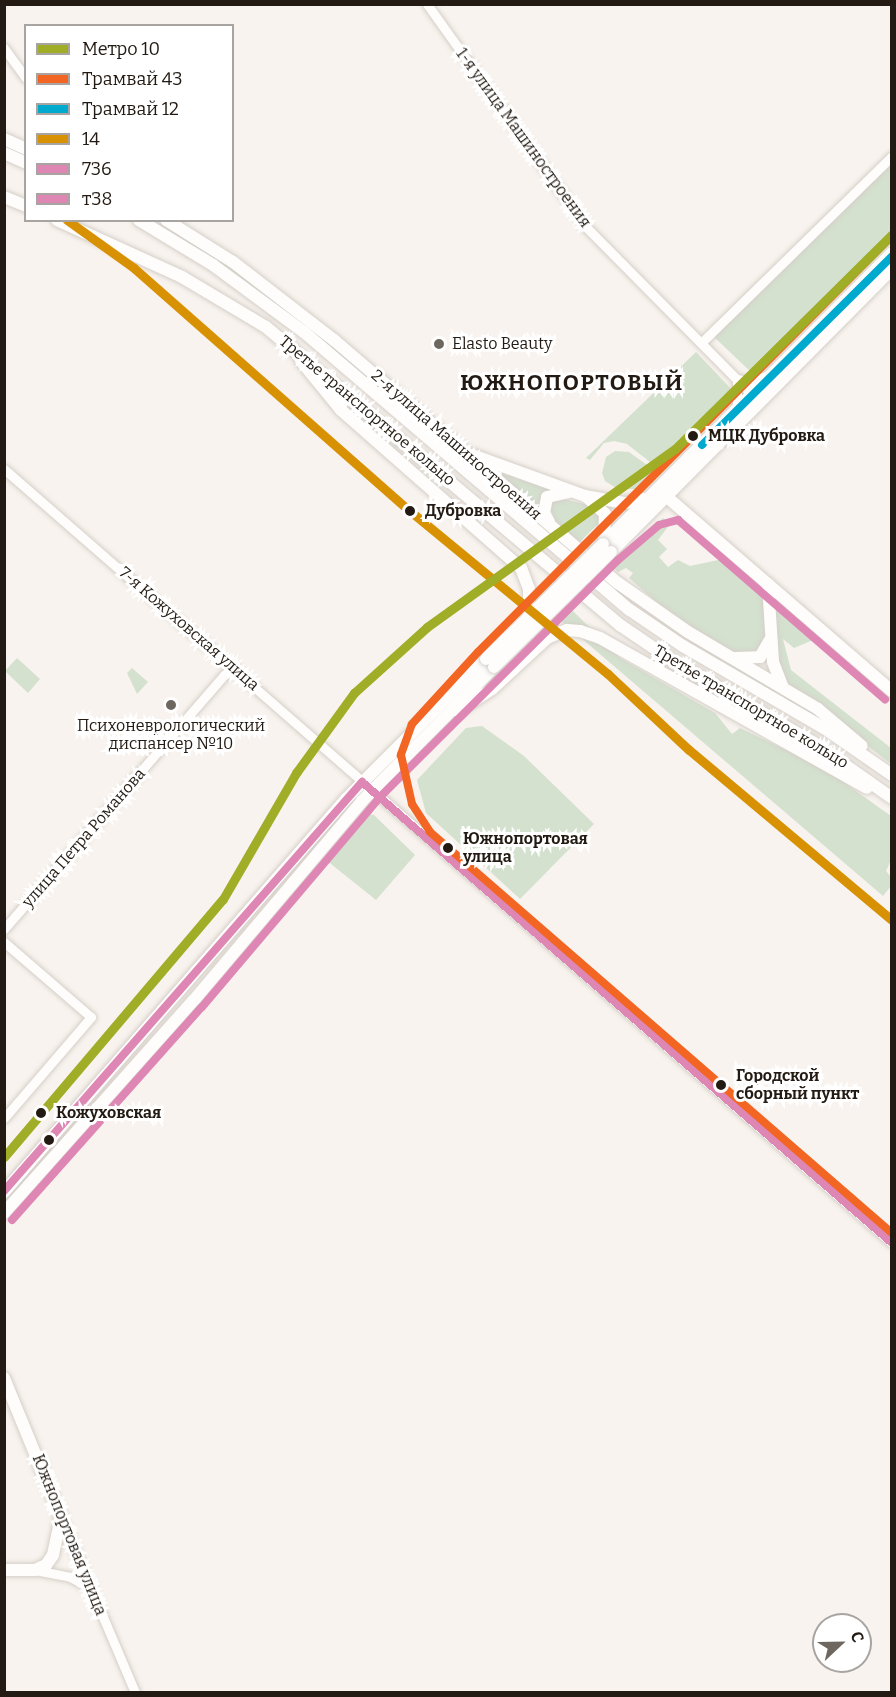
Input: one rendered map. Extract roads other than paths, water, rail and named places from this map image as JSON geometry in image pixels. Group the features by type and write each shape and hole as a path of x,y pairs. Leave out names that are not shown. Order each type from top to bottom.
{"main road":[{"path":"4,139 24,148"},
{"path":"4,153 24,162"},
{"path":"4,197 24,205"},
{"name":"Третье транспортное кольцо","path":"61,222 182,277 266,327 620,625 673,661 814,743 891,798"},
{"name":"Третье транспортное кольцо","path":"143,222 213,265 304,332 630,610 682,646 824,728 891,774"},
{"path":"163,222 213,265"},
{"name":"2-я улица Машиностроения","path":"169,222 233,262 284,301 555,530 654,610 788,690 830,718 891,774"},
{"path":"4,1192 138,1040 262,893 607,548 647,498 891,253"},
{"path":"638,526 748,417 891,269"},
{"path":"266,327 300,359 340,410 515,562 529,589 529,616"},
{"path":"451,442 480,459 580,494 599,505 605,514 607,548"},
{"path":"667,478 667,497"},
{"path":"555,530 544,513 547,497 558,492 625,503 647,498 667,497 891,691"},
{"path":"444,719 529,616 607,548 638,526 669,509 682,510"},
{"path":"768,584 776,677 788,690"},
{"path":"422,734 486,694 547,638 567,630 580,630 891,803"},
{"path":"729,656 744,660 760,657 767,649 771,633"},
{"path":"4,1213 150,1050 367,787"},
{"name":"Южнопортовая улица","path":"4,1378 61,1517"},
{"path":"4,1570 34,1570 53,1556 61,1517"}],"street":[{"name":"1-я улица Машиностроения","path":"428,4 586,227 751,394"},
{"path":"4,48 24,75"},
{"path":"700,343 891,156"},
{"path":"737,408 736,379 754,382 769,375"},
{"path":"748,417 751,394 775,389"},
{"name":"7-я Кожуховская улица","path":"4,469 236,668 367,787 891,1243"},
{"name":"улица Петра Романова","path":"4,929 224,675 236,668"},
{"path":"4,942 91,1017 4,1118"},
{"path":"138,1040 138,1050 150,1050"},
{"path":"123,1057 135,1057 134,1067"},
{"name":"Южнопортовая улица","path":"61,1517 135,1692"},
{"path":"34,1570 70,1577 89,1587"}],"metro line":[{"name":"10","path":"4,1157 223,899 296,773 354,693 427,627 675,449 892,234"}],"tram line":[{"name":"43","path":"892,236 478,652 412,724 401,755 412,804 430,832 892,1233"},
{"name":"12","path":"702,445 892,256"}],"place":[{"name":"Elasto Beauty","path":"439,344"},
{"name":"МЦК Дубровка","path":"693,436"},
{"name":"Дубровка","path":"410,511"},
{"name":"Психоневрологический диспансер №10","path":"171,705"},
{"name":"Южнопортовая улица","path":"448,848"},
{"name":"Городской сборный пункт","path":"721,1085"},
{"name":"Кожуховская","path":"41,1113"}],"district":[{"name":"ЮЖНОПОРТОВЫЙ","path":"572,383"}]}
